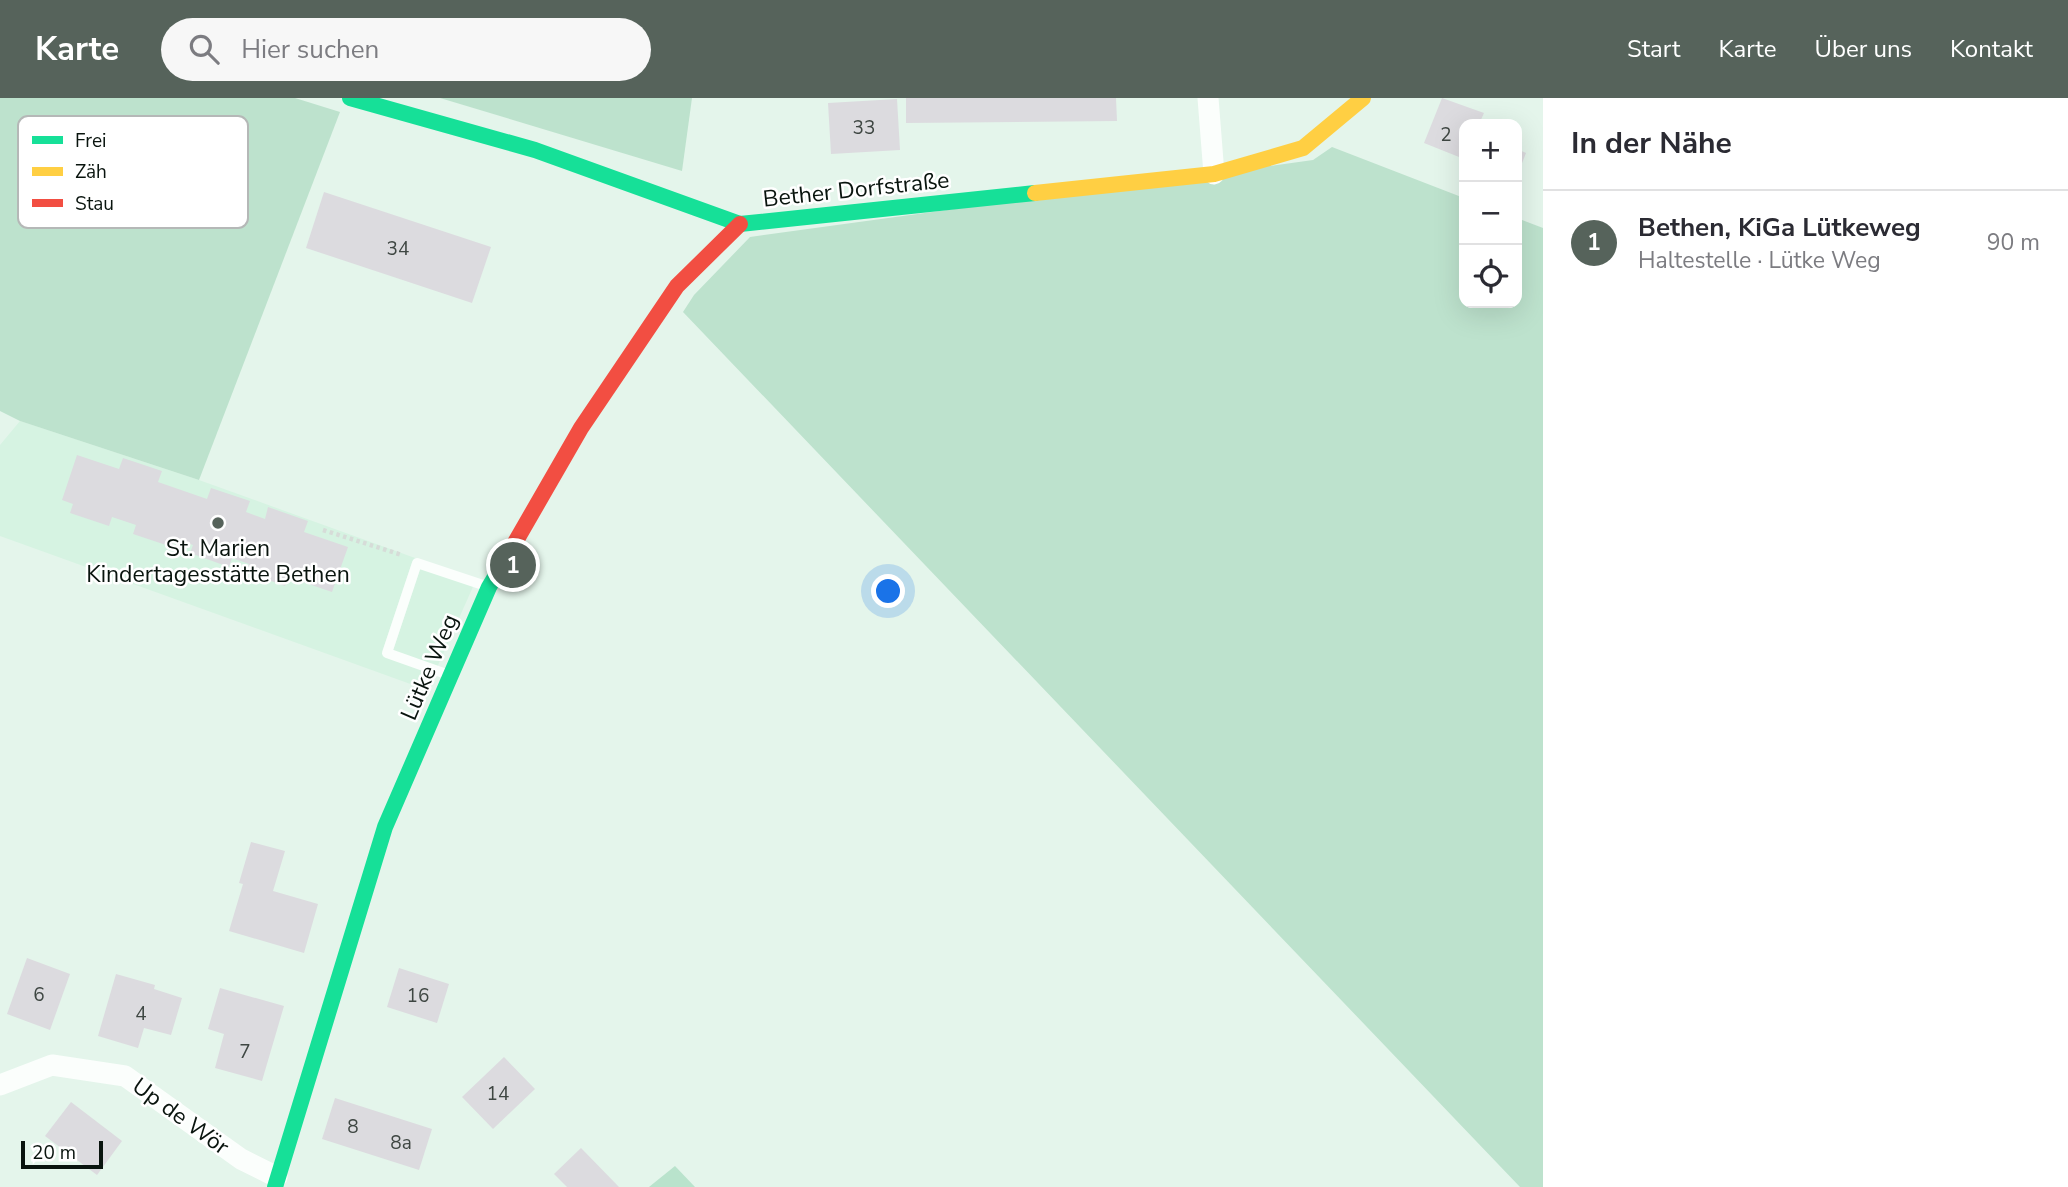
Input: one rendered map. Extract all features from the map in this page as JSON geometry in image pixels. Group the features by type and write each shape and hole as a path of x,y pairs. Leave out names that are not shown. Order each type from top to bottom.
{"street":[{"name":"Bether Dorfstraße","path":"350,98 535,149 740,224 1214,174 1303,148 1363,98"},
{"path":"1208,98 1214,174"},
{"name":"Lütke Weg","path":"276,1182 385,827 489,587 582,428 677,286 740,224"},
{"name":"Up de Wör","path":"0,1084 52,1065 125,1076 276,1182"}],"lane":[{"path":"450,676 387,653 416,563 489,587"}],"path":[{"path":"323,530 403,555 416,563"}],"shaded area":[{"path":"0,98 295,98 340,112 199,480 20,421 0,411"},
{"path":"440,98 692,98 682,171"},
{"path":"1332,147 1459,196 1459,308 1522,308 1522,220 1543,228 1543,1187 1520,1187 683,312 694,295 750,237 1313,160"},
{"path":"20,421 199,480 476,580 427,690 0,536 0,445"},
{"path":"675,1166 695,1187 649,1187"}],"building":[{"path":"906,98 1116,98 1117,121 906,123"},
{"path":"1442,98 1484,113 1481,119 1459,119 1459,157 1424,143"},
{"path":"897,99 900,150 831,154 828,103"},
{"path":"324,192 491,247 472,303 306,248"},
{"name":"St. Marien Kindertagesstätte Bethen","path":"77,455 119,469 123,458 162,471 158,482 207,499 211,488 250,501 246,512 265,519 268,507 308,521 304,532 348,547 332,592 288,577 285,586 246,572 249,564 232,558 229,567 190,553 193,545 175,539 172,547 133,534 136,525 112,517 109,526 70,513 73,504 62,500"},
{"path":"251,842 285,851 273,891 318,904 304,953 229,931 243,884 239,883"},
{"path":"27,958 70,974 50,1030 7,1014"},
{"path":"399,968 449,984 437,1023 387,1007"},
{"path":"116,974 155,985 154,989 182,998 171,1035 144,1028 138,1048 98,1036"},
{"path":"220,988 284,1006 262,1081 215,1068 224,1034 208,1029"},
{"path":"504,1057 535,1089 493,1129 462,1097"},
{"path":"335,1098 432,1129 419,1170 322,1139"},
{"path":"71,1102 122,1141 97,1175 45,1136"},
{"path":"581,1148 619,1187 567,1187 554,1174"}],"traffic: fast":[{"path":"350,98 535,150 740,224 1035,193"},
{"path":"275,1187 385,827 489,587 505,560"}],"traffic: slow":[{"path":"1035,193 1214,174 1303,148 1363,98"}],"traffic: jam":[{"path":"505,560 581,428 677,286 740,224"}],"place":[{"name":"St. Marien Kindertagesstätte Bethen","path":"218,523"},
{"name":"Bethen, KiGa Lütkeweg","path":"513,565"}]}
